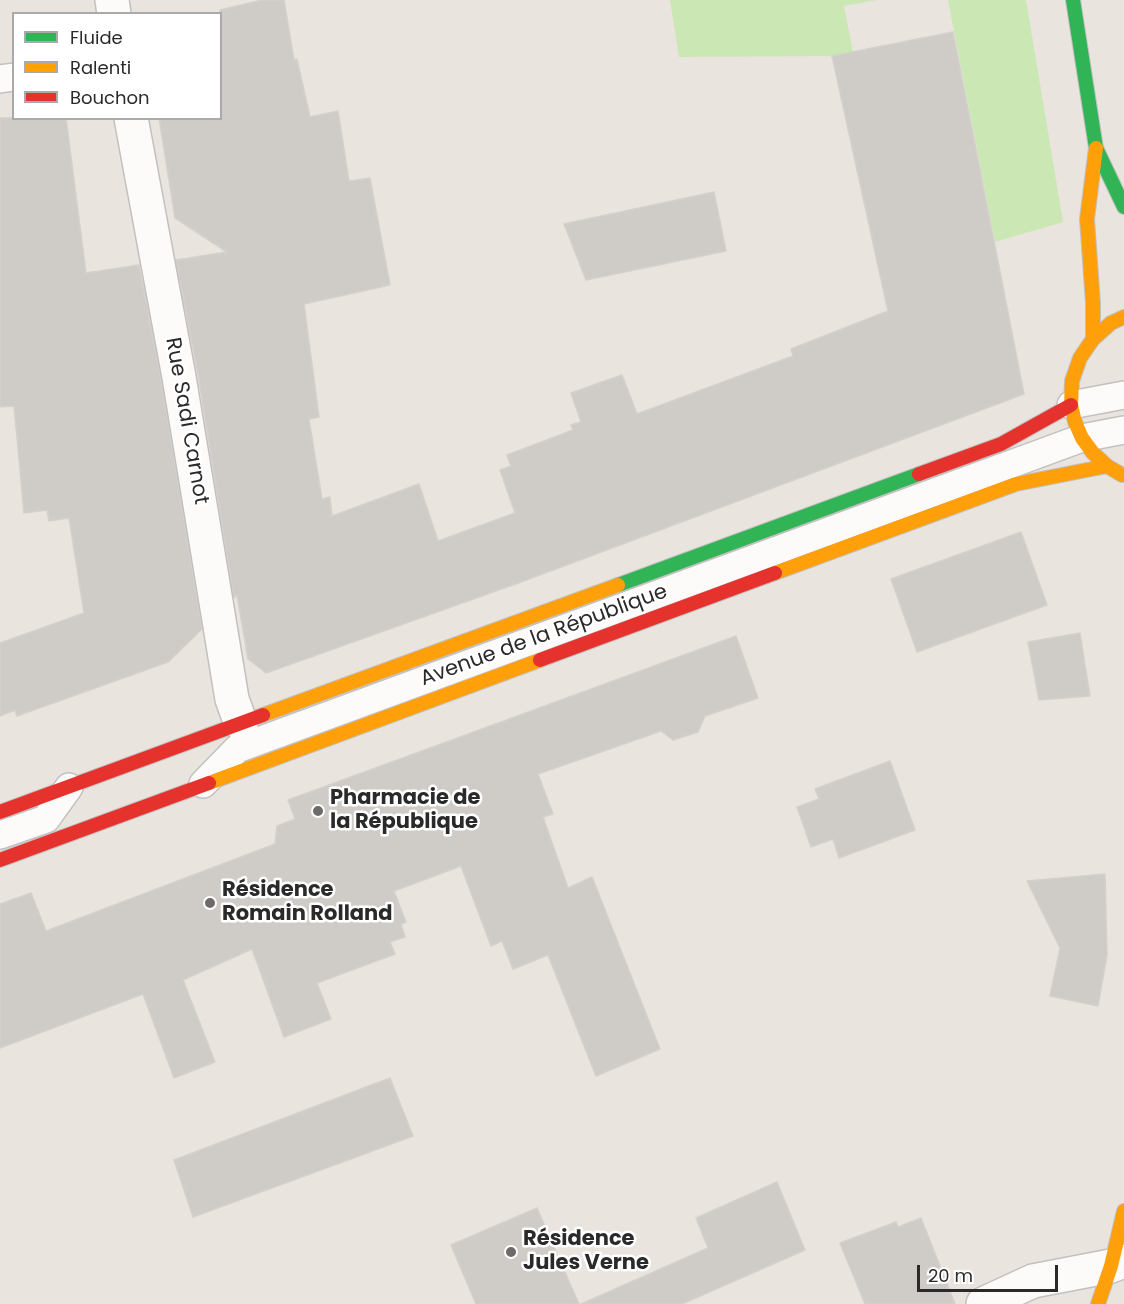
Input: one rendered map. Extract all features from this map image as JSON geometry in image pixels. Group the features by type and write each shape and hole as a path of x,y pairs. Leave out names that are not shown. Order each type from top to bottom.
{"main road":[{"path":"1073,0 1096,148 1087,219 1093,339"},
{"path":"1096,148 1124,207"},
{"path":"1123,479 1093,453 1082,438 1071,405 1072,381 1080,358 1093,339 1111,323 1124,317"},
{"name":"Avenue de la République","path":"0,812 1000,444 1071,405"},
{"name":"Avenue de la République","path":"0,860 1016,484 1107,466"},
{"path":"1098,1304 1118,1263 1124,1211"}],"street":[{"name":"Rue Sadi Carnot","path":"131,120 179,377 232,699 241,724"},
{"path":"983,1304 1033,1281 1118,1263"}],"lane":[{"path":"1071,405 1124,395"},
{"path":"202,785 237,749 1082,438 1124,430"},
{"path":"0,835 46,819 69,787"}],"green space":[{"path":"670,0 876,0 844,6 853,52 832,56 679,57"},
{"path":"948,0 1026,0 1063,222 995,242"}],"building":[{"path":"262,0 284,0 294,60 297,59 310,117 338,111 349,181 370,178 390,285 304,304 319,417 309,419 322,499 330,497 332,516 419,484 438,541 515,513 500,470 511,466 507,455 573,430 571,425 581,422 571,393 622,375 637,414 793,356 791,349 888,311 832,56 953,32 1024,394 521,582 266,673 248,659 237,595 234,598 198,374 176,260 227,252 175,218 159,120 222,120 222,12 220,10"},
{"path":"0,118 66,120 86,273 139,265 161,380 202,629 168,662 17,716 15,710 0,716 0,643 84,613 69,518 49,521 47,510 24,513 14,406 0,407"},
{"path":"714,192 726,251 586,280 564,224"},
{"path":"1021,532 1047,605 917,652 891,579"},
{"path":"1080,633 1090,696 1039,700 1028,642"},
{"path":"736,636 758,698 705,716 698,732 673,740 661,731 538,774 553,814 543,817 568,888 592,877 660,1049 596,1076 548,955 513,969 502,941 491,946 461,866 394,891 406,922 401,924 405,937 390,942 395,954 317,983 331,1019 284,1037 252,949 183,980 215,1062 174,1078 143,994 0,1048 0,904 31,893 46,931 275,844 277,826 295,819 288,800"},
{"path":"890,761 915,830 839,858 833,839 811,847 797,807 819,799 815,789"},
{"path":"1105,874 1107,955 1098,1006 1050,996 1060,948 1027,881"},
{"path":"390,1078 413,1136 193,1217 174,1160"},
{"path":"777,1182 805,1250 682,1304 581,1304 708,1248 696,1218"},
{"name":"Résidence Jules Verne","path":"537,1208 579,1304 476,1304 451,1245"},
{"path":"921,1218 955,1304 865,1304 840,1243 896,1222 898,1227"}],"traffic: fast":[{"path":"1073,0 1096,148 1124,207"},
{"path":"618,585 919,474"}],"traffic: slow":[{"path":"1093,339 1087,219 1096,148"},
{"path":"1122,475 1107,466 1082,438 1071,405 1072,381 1080,358 1093,339 1111,323 1124,317"},
{"path":"775,573 1016,484 1107,466"},
{"path":"263,715 618,585"},
{"path":"209,783 540,660"},
{"path":"1098,1304 1111,1266 1124,1211"}],"traffic: jam":[{"path":"919,474 1001,444 1071,405"},
{"path":"540,660 775,573"},
{"path":"0,812 263,715"},
{"path":"0,860 209,783"}],"place":[{"name":"Pharmacie de la République","path":"318,811"},
{"name":"Résidence Romain Rolland","path":"210,903"},
{"name":"Résidence Jules Verne","path":"511,1252"}]}
